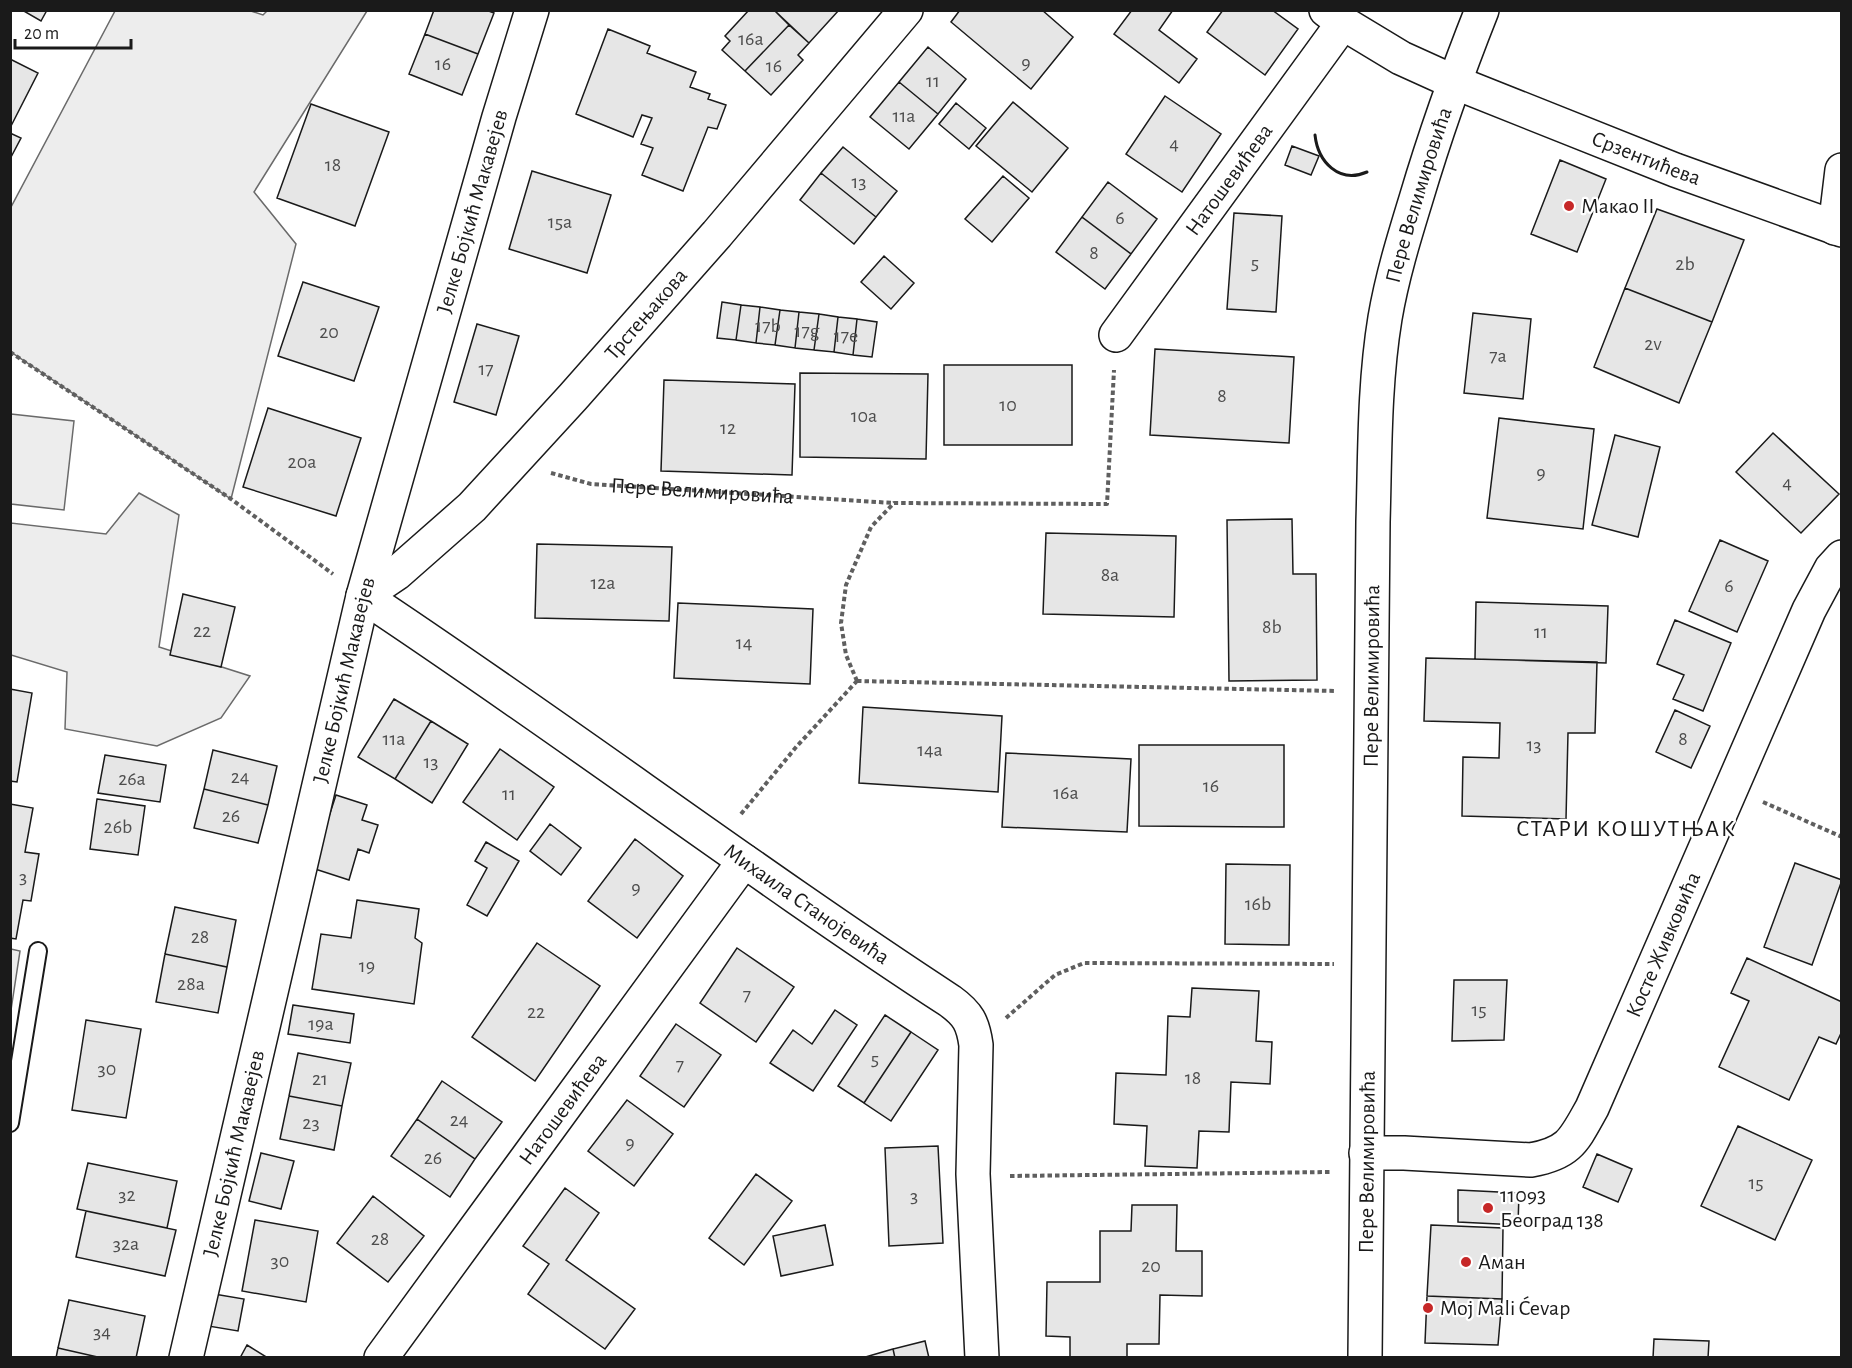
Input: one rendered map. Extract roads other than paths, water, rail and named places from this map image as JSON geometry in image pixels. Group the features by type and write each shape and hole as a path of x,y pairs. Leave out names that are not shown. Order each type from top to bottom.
{"street":[{"name":"Јелке Бојкић Макавејев","path":"186,1358 363,596 499,117 532,10"},
{"name":"Трстењакова","path":"363,596 397,573 472,507 573,398 717,234 906,10"},
{"name":"Пере Велимировића","path":"1365,1358 1372,522 1381,355 1385,319 1398,258 1426,164 1482,10"},
{"name":"Срзентићева","path":"1335,17 1401,58 1454,82 1675,170 1838,229"},
{"name":"Натошевићева","path":"1116,335 1335,17"},
{"path":"1838,229 1842,170"},
{"name":"Косте Живковића","path":"1366,1162 1404,1153 1531,1160 1547,1157 1568,1146 1576,1138 1592,1108 1809,610 1831,569 1842,557"},
{"name":"Михаила Станојевића","path":"363,596 961,1009 967,1016 974,1029 976,1045 973,1174 982,1358"},
{"name":"Натошевићева","path":"381,1358 744,861"}],"lane":[{"path":"10,1123 39,951"}],"place":[{"name":"Макао II","path":"1569,206"},
{"name":"11093 Београд 138","path":"1488,1208"},
{"name":"Аман","path":"1466,1262"},
{"name":"Moj Mali Ćevap","path":"1428,1308"}],"district":[{"name":"СТАРИ КОШУТЊАК","path":"1626,829"}]}
